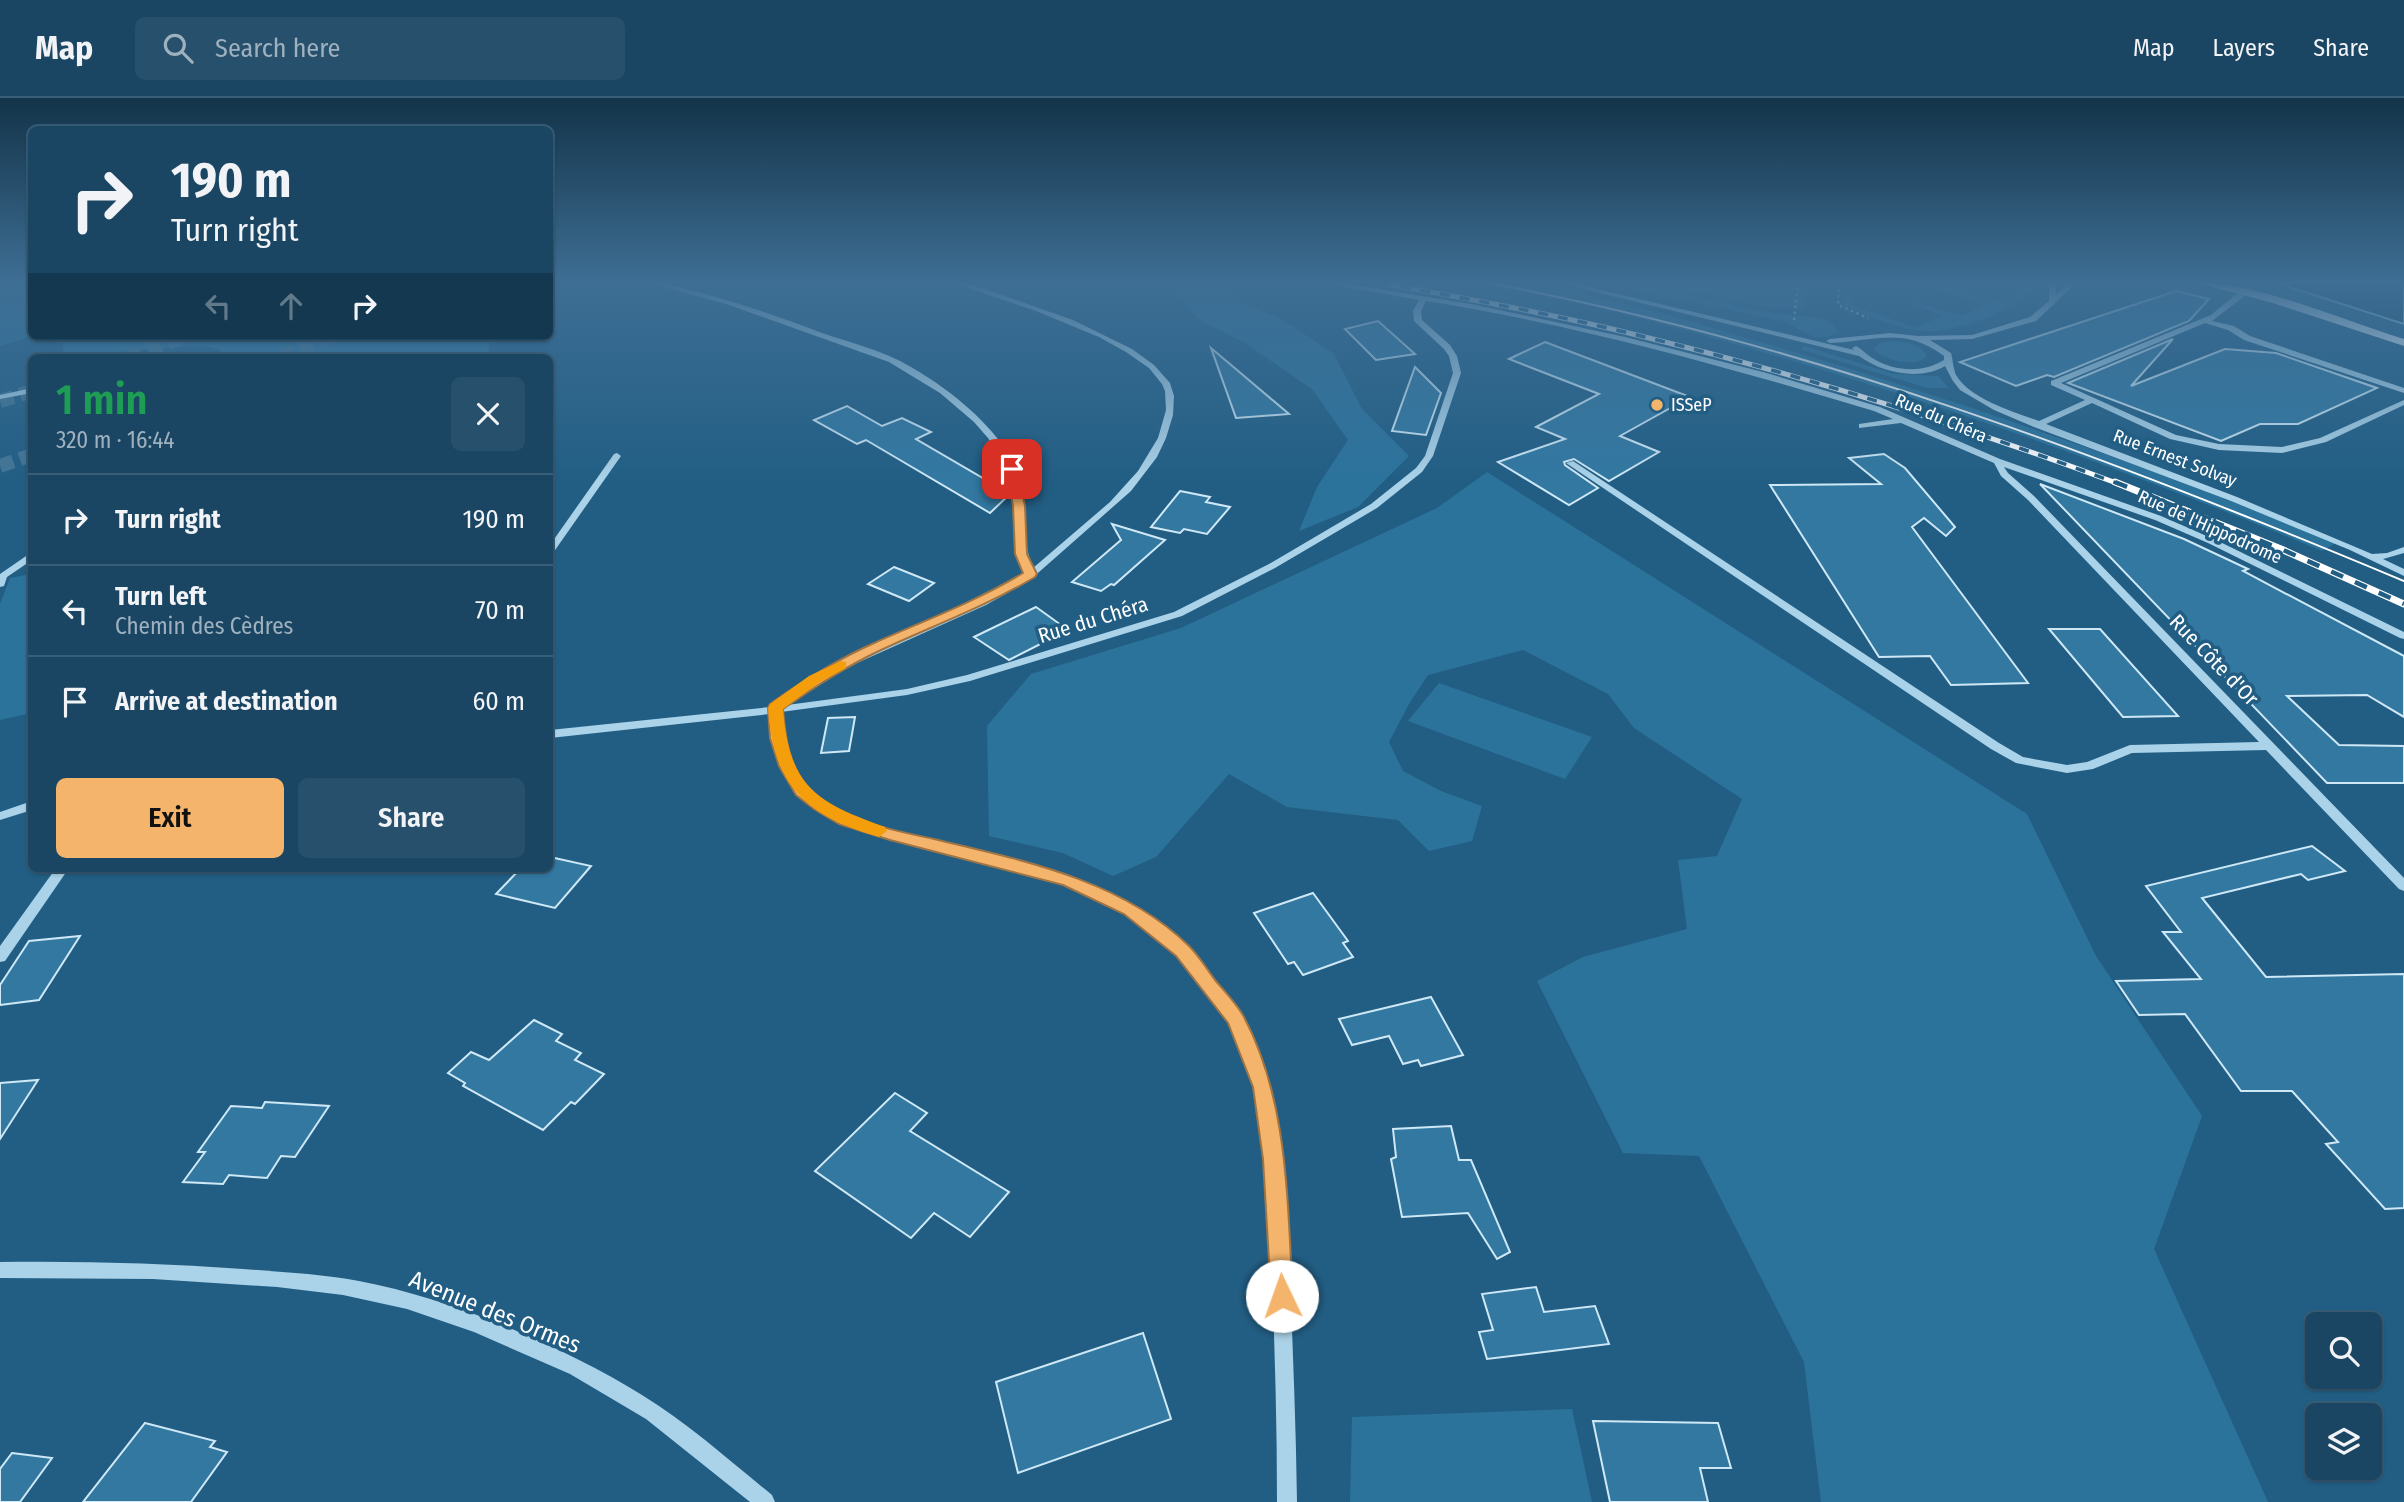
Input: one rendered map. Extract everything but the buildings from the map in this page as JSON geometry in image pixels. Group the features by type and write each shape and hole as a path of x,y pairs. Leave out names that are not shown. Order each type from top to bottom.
{"street":[{"path":"860,349 912,370 981,425 1003,453 1012,469 1019,506 1021,554 1030,574"},
{"path":"1126,349 1157,371 1167,385 1170,397 1165,435 1143,471 1102,513 1030,574 992,597 875,648 814,679 775,708 778,738 787,766 802,791 845,820 870,829 1036,870 1099,893 1130,910 1183,951 1236,1019 1263,1087 1272,1141 1284,1335 1287,1502"},
{"name":"Rue du Chéra","path":"553,734 894,694 970,678 1178,614 1272,566 1374,506 1411,479 1429,456 1457,373 1454,356 1448,349"},
{"name":"Rue du Chéra","path":"1661,349 1838,397 1901,420 1997,461"},
{"path":"1838,349 1860,354 1885,366 1907,370 1928,370 1958,349"},
{"path":"1856,349 1860,354"},
{"path":"1938,349 1947,358"},
{"path":"2137,349 2054,383 2173,437 2218,447 2282,450 2323,440 2404,402"},
{"path":"2278,349 2404,391"},
{"name":"Rue Ernest Solvay","path":"1947,358 1952,378 1979,399 2038,425 2234,499 2371,556 2404,573"},
{"path":"0,397 28,391"},
{"path":"2038,425 2092,400"},
{"path":"1862,426 1901,420"},
{"path":"553,547 617,456"},
{"name":"Rue de l'Hippodrome","path":"1997,461 2211,541 2404,636"},
{"name":"Rue Côte d'Or","path":"1997,461 2004,474 2031,498 2404,886"},
{"path":"1570,463 1995,747 2020,760 2067,769 2090,766 2130,749 2269,746"},
{"path":"2371,556 2388,556 2404,550"},
{"path":"0,584 4,576 28,558"},
{"path":"0,816 28,806"},
{"path":"0,957 60,872"},
{"name":"Avenue des Ormes","path":"0,1270 94,1269 310,1282 375,1293 434,1310 545,1354 634,1400 681,1433 765,1502"}],"shaded area":[{"path":"63,349 163,349 101,354 64,354"},
{"path":"216,349 489,349 488,354 223,354"},
{"path":"1253,349 1326,349 1334,354 1362,409 1409,456 1358,507 1299,531 1317,487 1348,440 1312,389"},
{"path":"1749,349 1782,349 1914,389 2197,488 2336,543 2322,551 2059,448"},
{"path":"1800,349 1812,349 1894,374 1938,376 1949,388 1927,388"},
{"path":"1875,349 1921,349 1927,356 1922,360 1908,362 1887,358"},
{"path":"1487,472 2027,814 2096,956 2202,1116 2154,1249 2268,1502 1821,1502 1804,1362 1699,1156 1623,1153 1537,981 1583,957 1687,929 1678,860 1717,856 1742,799 1634,728 1608,694 1523,650 1428,675 1389,742 1403,771 1441,791 1482,806 1472,841 1429,851 1398,820 1287,807 1229,774 1156,857 1113,876 1063,853 989,836 987,726 1031,674 1181,628 1437,508"},
{"path":"28,575 28,714 0,720 0,604 10,578"},
{"path":"1439,683 1592,737 1565,779 1408,721"},
{"path":"1572,1409 1592,1502 1350,1502 1352,1417"}],"tunnel":[{"path":"136,354 152,349"},
{"path":"288,354 301,349"},
{"path":"0,401 28,392"},
{"path":"0,466 28,456"}],"tram line":[{"path":"1762,349 1838,370 2068,448 2404,581"}],"railway":[{"path":"1690,349 1825,385 1943,422 2119,484"},
{"path":"2115,482 2281,549 2404,604"}],"slow traffic":[{"path":"841,665 814,679 775,708 778,738 787,766 802,791 845,820 879,831"}],"place":[{"name":"ISSeP","path":"1657,405"}],"route":[{"path":"1012,469 1019,506 1021,554 1030,574 992,597 875,648 814,679 791,695 775,708 778,738 787,766 802,791 845,820 870,829 1036,870 1069,881 1130,910 1183,951 1236,1019 1263,1087 1272,1141 1282,1296"}]}
